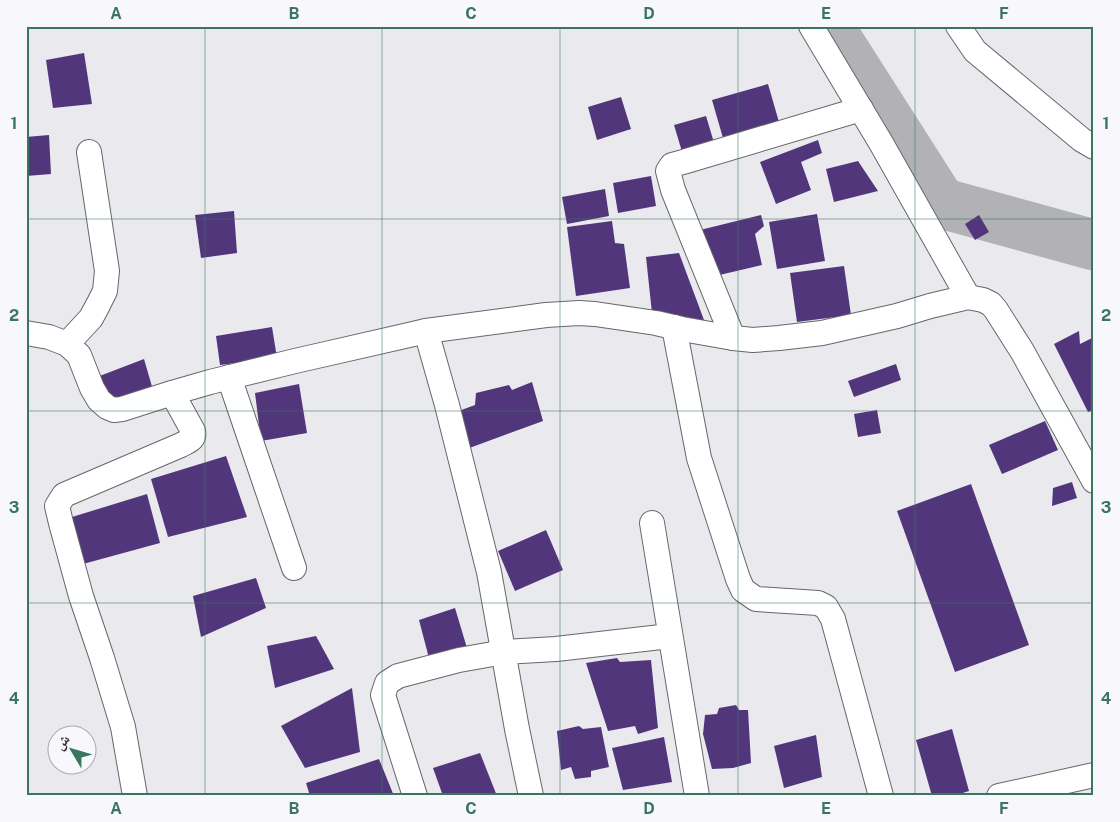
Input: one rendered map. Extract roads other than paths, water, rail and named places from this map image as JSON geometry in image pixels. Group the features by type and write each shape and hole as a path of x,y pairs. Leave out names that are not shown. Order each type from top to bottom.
{"street":[{"path":"811,26 881,143 968,297"},
{"path":"958,26 975,51 1082,140 1094,147"},
{"path":"733,338 673,190 668,171 672,165 861,109"},
{"path":"67,344 91,318 105,291 107,271 88,152"},
{"path":"26,333 49,337 67,344 79,355 98,400 106,407 114,410 229,377 426,331 546,315 580,312 753,340 822,333 968,297 991,304 1000,316 1022,351 1094,481"},
{"path":"674,328 699,458 738,579 743,590 756,599 818,603 826,607 833,619 881,796"},
{"path":"426,331 489,572 531,796"},
{"path":"229,377 294,568"},
{"path":"135,796 123,727 81,596 58,506 64,495 192,439 193,431 172,393"},
{"path":"652,523 697,796"},
{"path":"415,796 383,695 387,684 398,676 459,660 504,652 556,649 670,636"},
{"path":"999,796 1094,775"}]}
